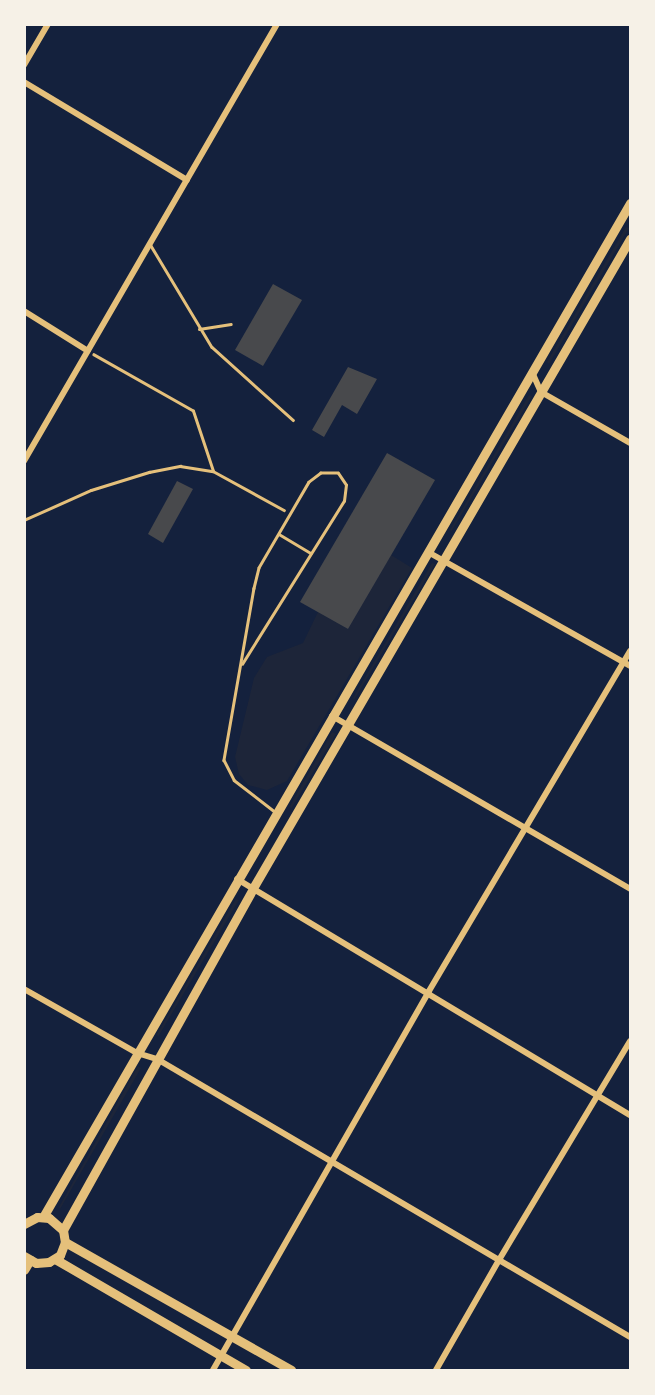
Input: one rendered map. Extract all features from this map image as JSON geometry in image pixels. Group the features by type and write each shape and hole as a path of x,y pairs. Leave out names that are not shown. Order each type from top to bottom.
{"main road":[{"path":"43,1217 629,208"},
{"path":"62,1230 253,888 631,239"},
{"path":"24,1270 27,1258 42,1263 55,1259 65,1242 62,1230 55,1221 43,1217 26,1220"},
{"path":"65,1242 291,1370"},
{"path":"55,1259 246,1370"}],"street":[{"path":"24,65 48,24"},
{"path":"24,461 277,24"},
{"path":"24,82 187,180"},
{"path":"24,311 88,351"},
{"path":"532,372 541,392 631,443"},
{"path":"428,552 627,664"},
{"path":"213,1370 334,1163 429,991 524,828 627,664 631,651"},
{"path":"332,716 631,890"},
{"path":"237,879 429,991 631,1115"},
{"path":"24,989 137,1053 157,1059 631,1337"},
{"path":"436,1370 631,1041"}],"lane":[{"path":"150,244 199,329 212,346 293,420"},
{"path":"199,329 231,324"},
{"path":"242,664 346,493 343,478 338,473 330,471 313,478 259,568 225,740 224,760 233,780 291,823"},
{"path":"279,534 311,553"}],"path":[{"path":"88,351 193,411 213,471"},
{"path":"24,520 91,490 149,472 180,466 213,471 285,511 291,503"}],"shaded area":[{"path":"626,227 629,228 549,364 547,362"},
{"path":"529,395 532,396 451,532 450,530"},
{"path":"391,555 412,568 287,781 267,790 248,785 239,774 235,757 254,678 267,657 303,643 318,612 348,629"},
{"path":"432,563 435,564 354,700 353,698"},
{"path":"332,732 336,734 291,809 290,806"},
{"path":"236,899 239,900 158,1037 157,1034"},
{"path":"138,1066 141,1068 60,1209 59,1207"}],"building":[{"path":"273,284 302,300 263,366 235,350"},
{"path":"348,367 377,379 357,414 342,405 324,437 312,430"},
{"path":"387,453 435,480 348,629 300,602"},
{"path":"177,481 193,489 163,543 148,534"}]}
